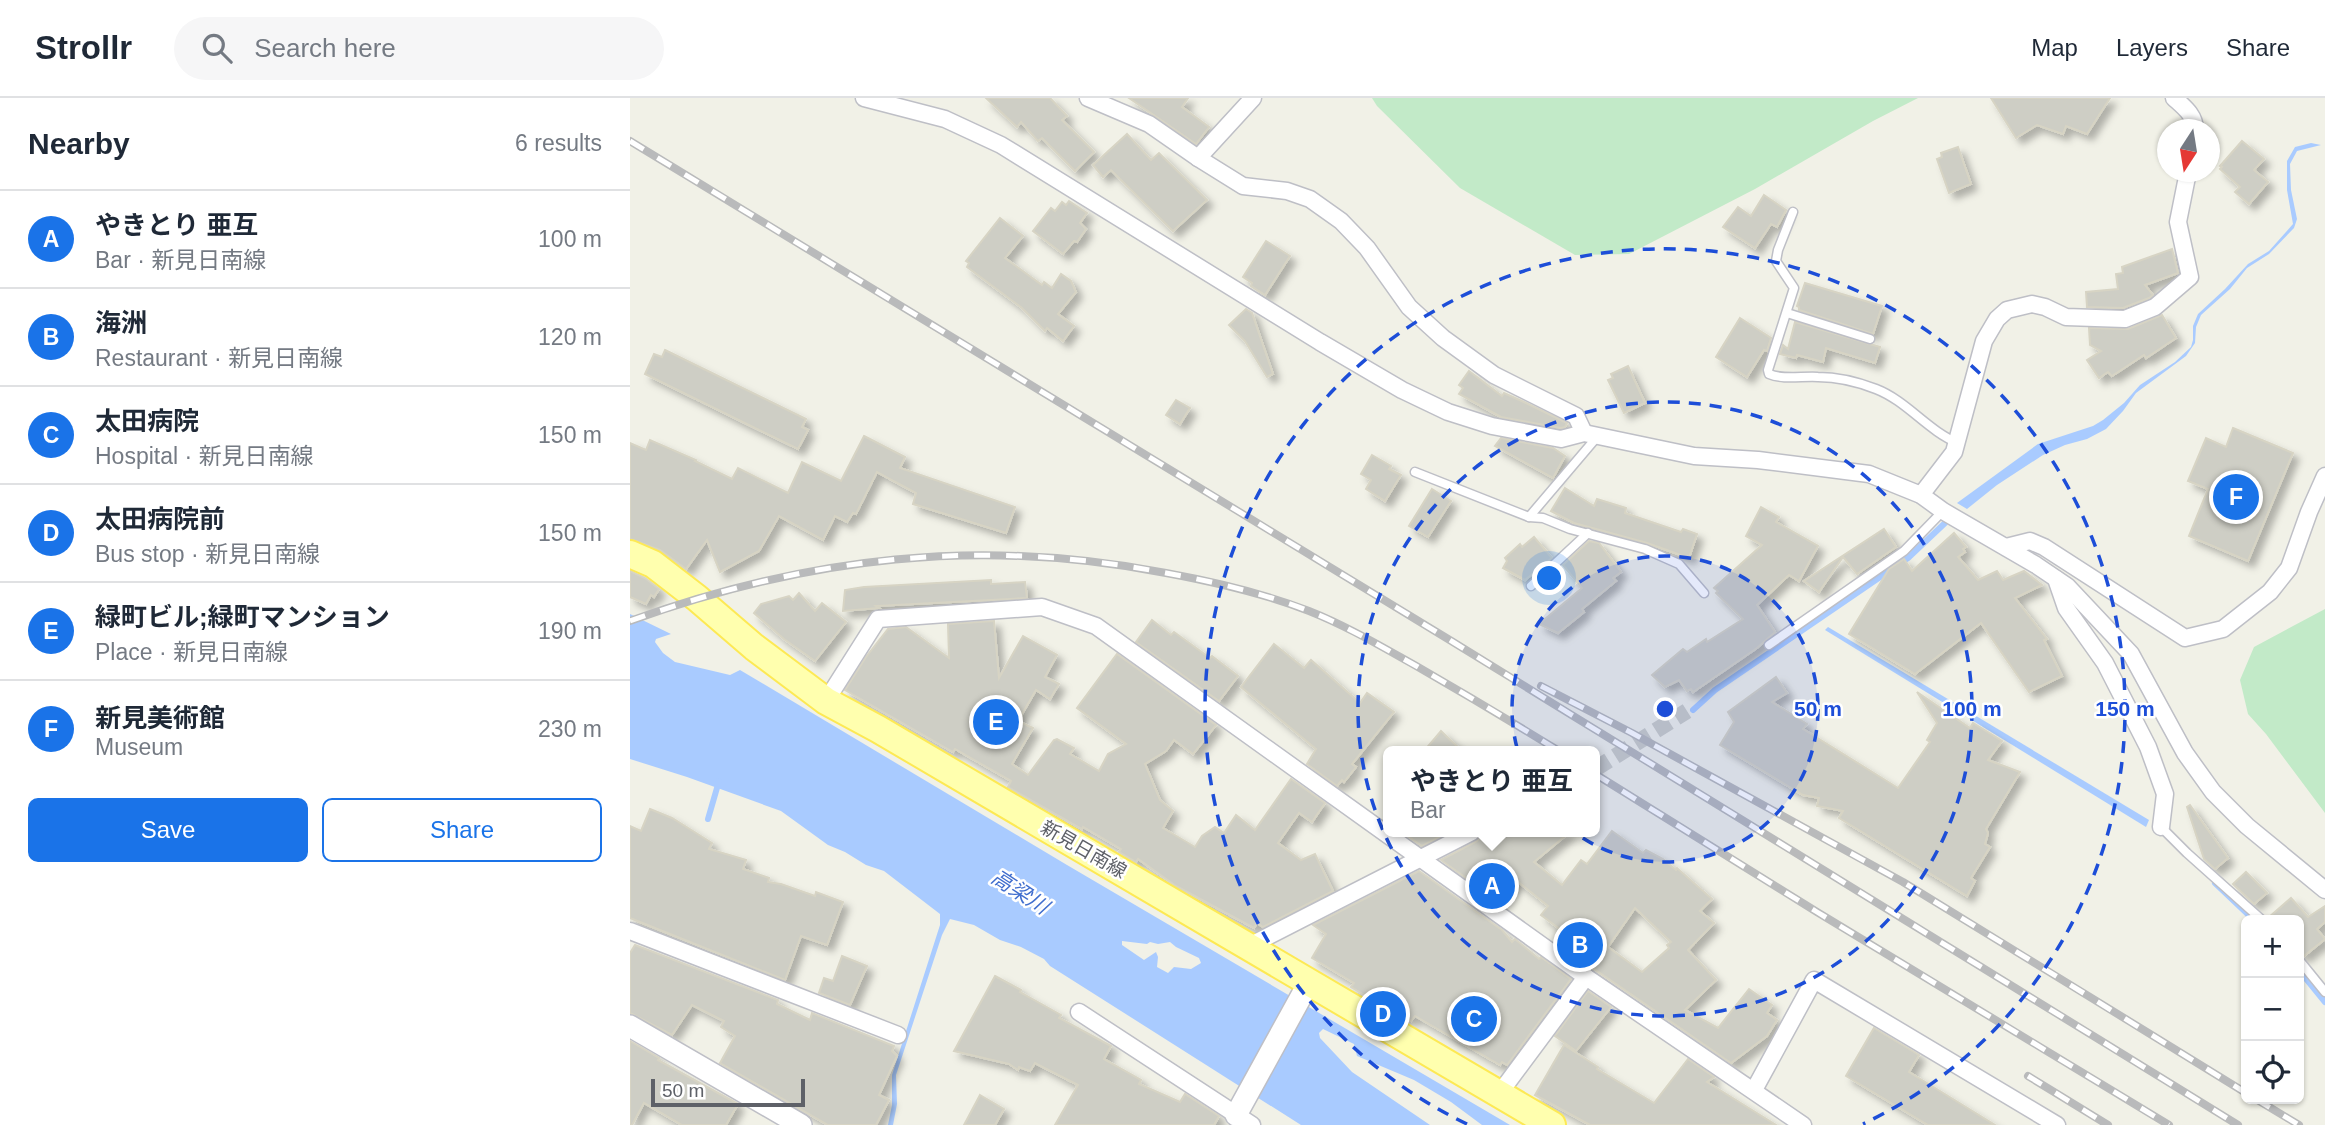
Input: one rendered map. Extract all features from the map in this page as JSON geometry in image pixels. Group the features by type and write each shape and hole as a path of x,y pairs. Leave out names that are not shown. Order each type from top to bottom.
{"main road":[{"name":"新見日南線","path":"630,554 653,564 697,597 754,647 826,701 1552,1125"}],"street":[{"path":"864,98 945,119 1001,145 1320,342 1402,390 1448,412 1492,426 1561,439 1591,434 1693,456 1758,460 1869,474 1922,495 1943,511 2056,579 2076,596 2131,654 2185,753 2213,792 2247,826 2325,890"},
{"path":"1088,98 1149,124 1243,186 1287,191 1310,200 1341,220 1367,248 1409,307 1443,338 1494,375 1576,416 1591,434"},
{"path":"1198,158 1253,98"},
{"path":"2174,98 2190,112 2194,119"},
{"path":"1922,495 1954,452 1984,341 1997,319 2007,310 2032,304 2066,317 2125,320 2155,307 2190,277 2178,222 2186,182"},
{"path":"2007,548 2030,541 2044,547 2185,638 2223,629 2270,592 2289,568 2325,476"},
{"path":"2056,579 2066,608 2105,663 2148,747 2165,794 2161,827"},
{"path":"826,701 878,619 1042,607 1096,626 1383,832"},
{"path":"1390,837 1802,1125"},
{"path":"1249,946 1462,837"},
{"path":"630,931 898,1035"},
{"path":"1499,1094 1586,976"},
{"path":"1754,1090 1814,980 2057,1125"},
{"path":"1079,1012 1239,1122 1308,984"},
{"path":"630,1026 796,1124"}],"lane":[{"path":"1793,212 1776,261 1794,288 1768,370 1772,376 1834,378 1878,389 1945,438 1958,443"},
{"path":"1787,313 1870,339"},
{"path":"1529,517 1591,434"},
{"path":"1415,472 1529,517 1543,518 1645,549 1679,565 1704,593"},
{"path":"1769,646 1904,551 1943,511"},
{"path":"1531,586 1588,533"},
{"path":"2161,827 2256,915"},
{"path":"2304,966 2325,992"}],"green space":[{"path":"1372,98 1918,98 1755,189 1629,254 1575,255 1460,188"},
{"path":"2325,609 2325,813 2248,714 2240,680 2254,647"}],"water":[{"path":"2311,143 2321,145 2297,151 2290,164 2291,190 2297,219 2294,228 2269,254 2247,268 2230,289 2201,315 2196,327 2195,343 2186,356 2136,393 2106,429 2043,455 1997,485 1967,509 1957,503 2038,444 2093,426 2103,420 2140,385 2175,362 2191,347 2193,326 2198,314 2248,264 2269,251 2293,224 2287,190 2287,161 2295,147"},
{"name":"高梁川","path":"630,614 671,634 656,639 655,642 663,653 675,662 730,675 740,670 1510,1125 1482,1125 1414,1080 1357,1056 1354,1044 1323,1029 1319,1033 1320,1038 1352,1072 1430,1125 1301,1125 1050,966 1044,959 1000,940 974,925 950,919 942,935 896,1075 897,1104 893,1125 888,1125 892,1105 892,1075 940,925 940,914 884,871 866,865 828,845 781,811 630,759","holes":["1122,941 1147,944 1170,942 1199,958 1201,963 1191,969 1174,967 1168,973 1157,967 1156,952 1144,960 1122,945"]},
{"path":"1828,627 2149,820 2146,827 1825,630"}],"building":[{"path":"986,98 1050,98 1067,116 1062,120 1094,152 1075,171 1042,138 1038,141 1021,122 1017,127"},
{"path":"1129,98 1188,98 1182,107 1209,127 1196,144"},
{"path":"1991,98 2110,98 2087,134 2066,126 2063,134 2037,125 2016,138"},
{"path":"1127,134 1151,160 1159,153 1207,200 1173,231 1111,170 1103,177 1093,165"},
{"path":"2242,141 2264,159 2254,170 2268,182 2249,204 2235,192 2240,187 2220,166"},
{"path":"1958,147 1971,184 1949,193 1937,159 1942,157 1941,153"},
{"path":"1764,195 1786,210 1777,227 1771,224 1755,248 1723,227 1738,207 1751,216"},
{"path":"1069,201 1087,213 1080,223 1086,229 1077,242 1074,241 1063,254 1033,231 1051,208 1055,211 1062,202 1066,205"},
{"path":"1000,218 1023,236 1005,258 1042,285 1044,282 1052,288 1061,274 1071,281 1076,292 1058,314 1074,326 1063,341 1047,328 1045,331 1022,308 967,267 969,263 966,261"},
{"path":"1266,241 1290,256 1265,295 1243,277"},
{"path":"2172,249 2178,273 2145,285 2153,295 2149,298 2123,308 2087,307 2086,292 2118,289 2116,274 2123,273 2122,267"},
{"path":"1805,283 1882,306 1873,334 1799,310 1797,306"},
{"path":"1246,309 1252,313 1273,374 1267,377 1245,341 1229,325"},
{"path":"2162,315 2176,338 2112,376 2108,372 2099,378 2087,360 2101,351 2090,345 2089,328 2128,329"},
{"path":"1740,318 1771,338 1767,351 1764,350 1747,377 1716,357"},
{"path":"1795,322 1880,347 1875,363 1826,348 1823,362 1797,355 1796,358 1780,354 1783,345 1788,349"},
{"path":"665,350 806,419 802,427 808,430 798,449 645,374 654,354 662,357"},
{"path":"1628,366 1645,403 1624,413 1608,380 1613,378 1611,374"},
{"path":"1469,371 1502,396 1504,393 1567,423 1565,427 1501,417 1459,394 1463,388 1459,385"},
{"path":"1176,400 1190,408 1180,424 1166,415"},
{"path":"2233,428 2293,453 2248,561 2189,536 2208,489 2188,481 2206,438 2226,447"},
{"path":"864,436 905,457 900,468 1015,507 1006,533 913,504 916,493 877,472 856,514 853,513 847,522 835,516 823,540 779,516 759,551 720,572 707,540 686,569 660,550 630,539 630,443 646,450 650,440 732,479 738,468 788,493 802,462 841,481"},
{"path":"1501,438 1553,448 1565,456 1553,478 1495,446"},
{"path":"1372,455 1401,475 1385,501 1366,489 1371,480 1361,474"},
{"path":"1565,488 1594,506 1597,499 1626,508 1625,513 1681,532 1683,529 1697,534 1689,558 1647,543 1574,523 1551,511"},
{"path":"1432,489 1451,501 1428,537 1409,526"},
{"path":"1761,507 1779,517 1776,522 1818,546 1799,581 1789,575 1757,605 1775,632 1757,648 1693,692 1691,689 1687,691 1679,680 1665,687 1652,675 1683,649 1687,652 1706,639 1707,642 1743,619 1714,588 1762,545 1746,536"},
{"path":"1884,529 1896,547 1857,574 1843,557 1819,592 1804,581"},
{"path":"1954,533 1966,547 1963,549 1965,552 1958,557 1978,580 1997,571 2003,580 2024,571 2042,585 2015,598 2047,639 2044,640 2062,676 2029,692 1981,623 1915,674 1849,634 1889,569 1904,559 1912,571"},
{"path":"1534,537 1552,558 1525,580 1503,568 1507,561 1505,558 1520,544 1522,547"},
{"path":"1589,541 1599,543 1621,572 1613,578 1616,581 1582,609 1584,612 1558,633 1539,624 1582,588 1563,565"},
{"path":"630,571 659,589 654,597 651,595 646,604 630,597"},
{"path":"991,580 991,584 1025,582 1027,598 876,606 879,608 843,611 845,590"},
{"path":"799,593 815,611 822,603 846,622 815,661 754,613 761,604 789,596 793,600"},
{"path":"1152,620 1171,635 1174,632 1210,658 1212,656 1238,676 1219,701 1136,642"},
{"path":"994,621 999,678 1023,636 1057,655 1045,677 1059,684 1050,699 1036,690 1018,721 1033,728 1012,764 1028,775 1057,739 1074,748 1070,754 1099,771 1108,754 1126,744 1077,708 1117,654 1216,725 1193,754 1174,740 1166,751 1145,764 1160,800 1173,811 1163,828 1195,847 1202,836 1215,827 1224,833 1236,815 1255,830 1291,779 1325,803 1312,822 1299,813 1278,843 1301,860 1315,854 1333,891 1263,927 1257,923 1254,928 1176,886 1138,859 1136,862 1119,852 1121,849 1083,827 1082,829 1008,787 1011,781 955,749 953,752 845,690 888,629 906,627 949,658 948,624"},
{"path":"1274,644 1304,668 1311,660 1360,703 1367,693 1394,712 1352,764 1356,767 1344,782 1342,780 1337,786 1307,764 1316,749 1241,687"},
{"path":"1776,677 1787,693 1772,702 1807,724 1803,729 1898,788 1930,742 1927,740 1937,723 1917,692 1970,728 1973,723 2002,741 1988,760 2020,772 1986,829 1988,833 1985,844 1990,847 1971,878 1975,881 1967,896 1839,818 1843,811 1817,806 1819,798 1803,795 1720,745 1734,722 1728,712"},
{"path":"1441,731 1457,746 1428,746"},
{"path":"2190,805 2228,858 2215,869 2204,859 2187,807"},
{"path":"650,809 672,818 712,843 709,849 746,860 743,869 769,878 768,882 815,896 816,892 843,902 827,945 801,936 785,980 630,918 630,826 641,831"},
{"path":"1612,831 1643,853 1646,850 1676,870 1677,868 1712,899 1700,911 1714,923 1688,950 1716,980 1685,1010 1718,1028 1749,989 1772,1005 1767,1013 1777,1020 1767,1036 1731,1063 1565,949 1573,939 1541,915 1548,906 1517,881 1497,900 1441,860 1477,841 1479,837 1564,837 1534,862 1562,885 1581,860 1587,864","holes":["1635,908 1671,942 1667,945 1669,948 1642,972 1608,947"]},
{"path":"1409,837 1439,837 1422,846"},
{"path":"1419,871 1502,930 1512,942 1515,939 1539,959 1541,957 1571,979 1507,1065 1502,1062 1500,1065 1415,1016 1411,1021 1400,1013 1398,1015 1351,987 1354,983 1312,958 1326,934 1313,925"},
{"path":"2246,872 2267,893 2254,904 2233,884"},
{"path":"2291,898 2308,917 2325,906 2325,922 2317,929 2325,939 2304,956 2304,915 2271,915"},
{"path":"635,945 778,1000 777,1004 810,1020 812,1013 894,1046 892,1051 897,1056 879,1095 889,1100 876,1125 828,1125 720,1063 735,1036 721,1027 724,1021 692,1005 672,1035 630,1013 630,953"},
{"path":"842,956 867,966 850,1005 819,993 824,978 833,981"},
{"path":"995,976 1061,1015 1059,1018 1111,1046 1104,1059 1141,1080 1139,1084 1180,1102 1185,1094 1219,1116 1214,1125 1055,1125 1078,1085 1035,1063 1030,1071 1019,1067 1018,1070 1009,1064 954,1051"},
{"path":"1588,991 1611,1007 1576,1051 1555,1036"},
{"path":"1874,1028 1919,1055 1909,1072 1995,1125 1928,1125 1846,1076"},
{"path":"630,1041 659,1058 658,1060 738,1104 726,1125 682,1125 644,1103 630,1125"},
{"path":"1564,1045 1598,1067 1597,1069 1654,1103 1688,1059 1714,1077 1707,1082 1776,1125 1590,1125 1535,1095"},
{"path":"980,1095 1004,1109 995,1125 964,1125"}],"waterway":[{"path":"1693,710 1715,690 1908,558 1945,523"},
{"path":"708,819 719,781"},
{"path":"2215,883 2249,915"},
{"path":"2304,976 2325,1002"}],"tunnel":[{"path":"1600,766 1687,711"}],"railway":[{"path":"630,141 1453,642 2238,1125"},
{"path":"630,621 763,581 829,568 962,555 1029,556 1097,562 1221,584 1309,611 1391,652 1551,746"},
{"path":"1541,686 1903,882 2241,1090"},
{"path":"1600,777 2169,1125"},
{"path":"2028,1076 2108,1125"},
{"path":"2264,1104 2299,1125"}],"place":[{"name":"新見美術館","path":"2236,497"},
{"name":"緑町ビル;緑町マンション","path":"996,722"},
{"name":"やきとり 亜互","path":"1492,886"},
{"name":"海洲","path":"1580,945"},
{"name":"太田病院前","path":"1383,1014"},
{"name":"太田病院","path":"1474,1019"}]}
